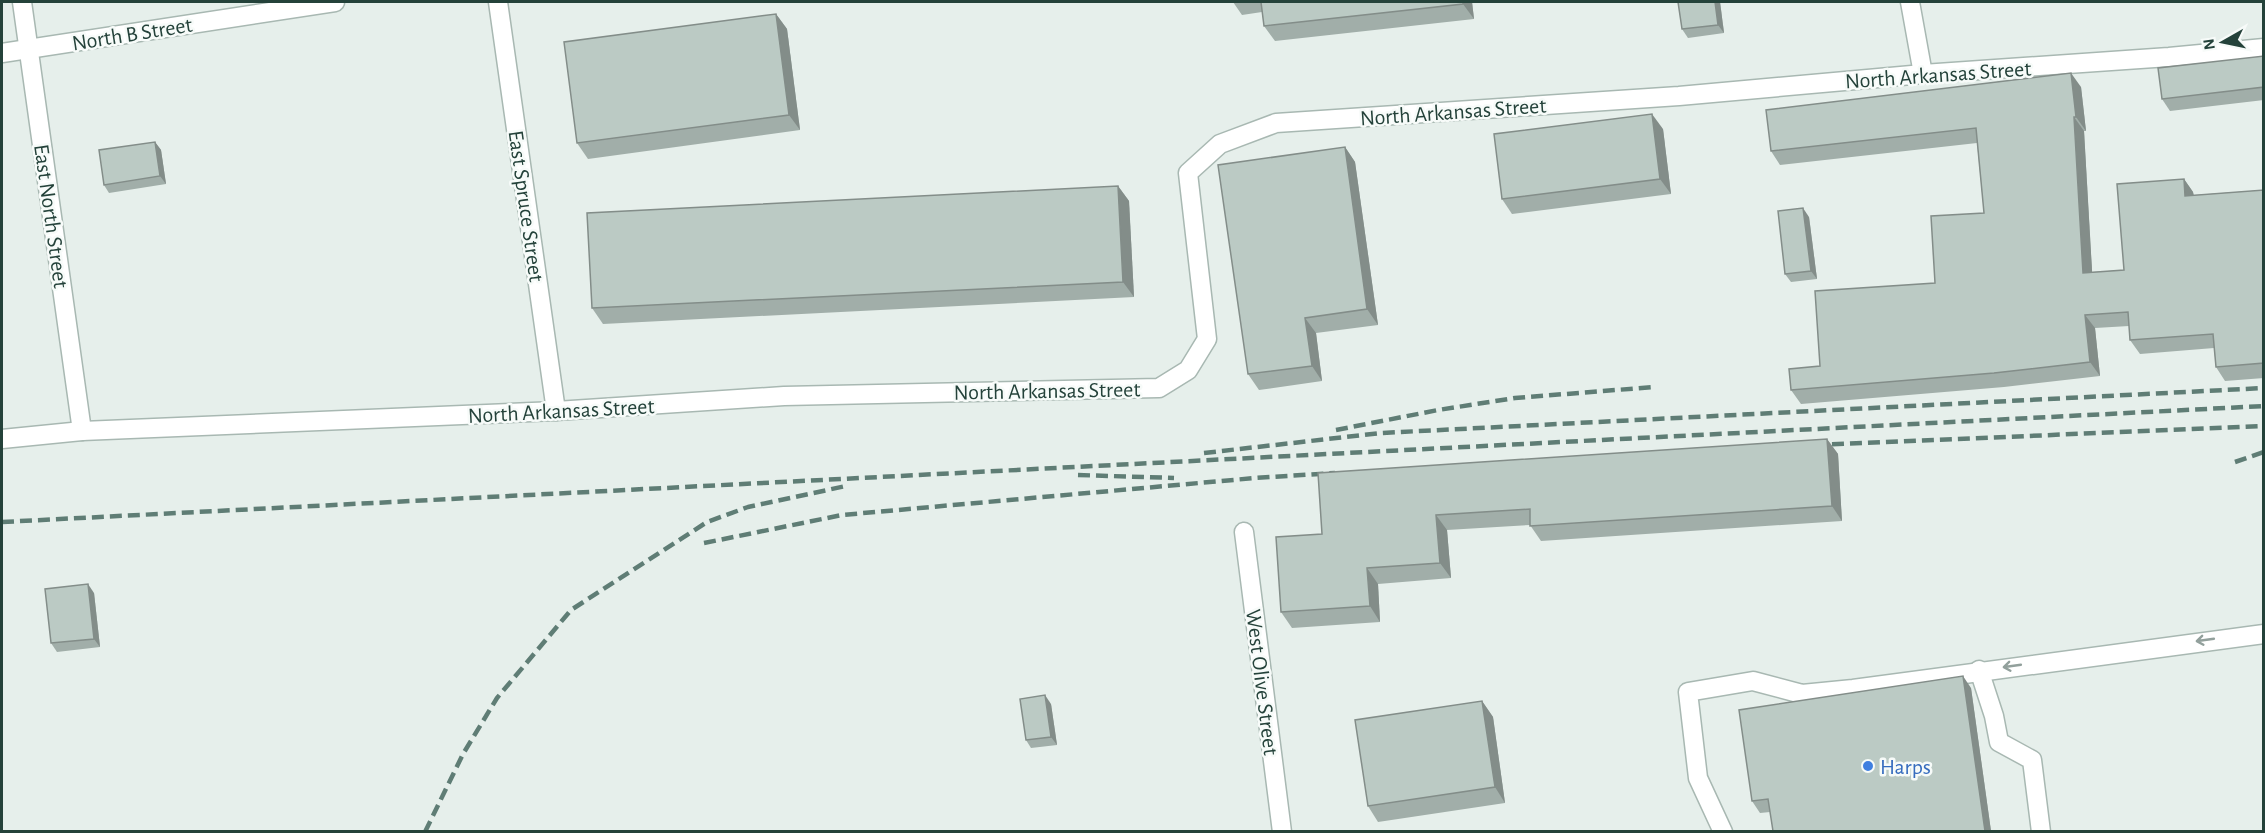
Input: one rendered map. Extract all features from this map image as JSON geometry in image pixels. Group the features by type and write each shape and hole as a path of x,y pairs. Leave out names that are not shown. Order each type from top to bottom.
{"street":[{"name":"East North Street","path":"21,2 30,49 82,431"},
{"name":"North B Street","path":"2,53 334,2"},
{"name":"East Spruce Street","path":"498,2 556,411"},
{"path":"1910,2 1923,74"},
{"name":"North Arkansas Street","path":"2,439 82,431 556,411 784,396 1159,388 1188,370 1207,339 1188,173 1220,144 1276,123 1679,96 1923,74 2264,48"},
{"name":"West Olive Street","path":"1244,532 1282,831"},
{"path":"1723,831 1698,778 1688,692 1753,681 1802,694 1853,689 1979,670 2264,633"},
{"path":"1979,670 1994,716 1999,742 2032,760 2042,831"}],"building":[{"path":"1261,2 1463,2 1463,4 1264,26"},
{"path":"1678,2 1715,2 1718,25 1682,29"},
{"path":"776,14 789,115 577,143 564,42"},
{"path":"2264,56 2264,87 2162,99 2158,68"},
{"path":"2071,73 2076,117 2074,117 2083,273 2124,270 2117,184 2184,179 2185,196 2264,190 2264,363 2216,367 2213,334 2130,340 2128,312 2085,315 2090,362 1994,373 1791,390 1789,369 1820,366 1815,291 1935,283 1931,216 1984,213 1976,128 1771,151 1766,110"},
{"path":"1652,114 1660,179 1502,199 1494,134"},
{"path":"155,142 160,176 104,185 99,150"},
{"path":"1345,147 1367,309 1305,318 1312,366 1248,374 1218,165"},
{"path":"1118,186 1123,282 592,308 587,213"},
{"path":"1803,208 1811,271 1785,274 1778,211"},
{"path":"1827,439 1832,506 1530,526 1530,509 1436,515 1440,563 1367,568 1370,606 1281,612 1276,537 1322,534 1318,473"},
{"path":"88,584 94,639 51,643 45,589"},
{"name":"Harps","path":"1963,676 1985,831 1773,831 1768,799 1752,801 1739,710"},
{"path":"1045,695 1051,737 1026,740 1020,699"},
{"path":"1482,701 1495,787 1368,806 1355,720"}],"railway":[{"path":"1336,430 1515,398 1654,387"},
{"path":"1204,453 1381,433 2264,388"},
{"path":"2,522 2264,406"},
{"path":"1814,445 2264,426"},
{"path":"2235,462 2264,452"},
{"path":"704,543 842,515 1255,478 1335,473"},
{"path":"1078,475 1174,478"},
{"path":"425,832 463,754 497,698 571,610 707,522 748,507 846,486"}],"place":[{"name":"Harps","path":"1868,766"}]}
